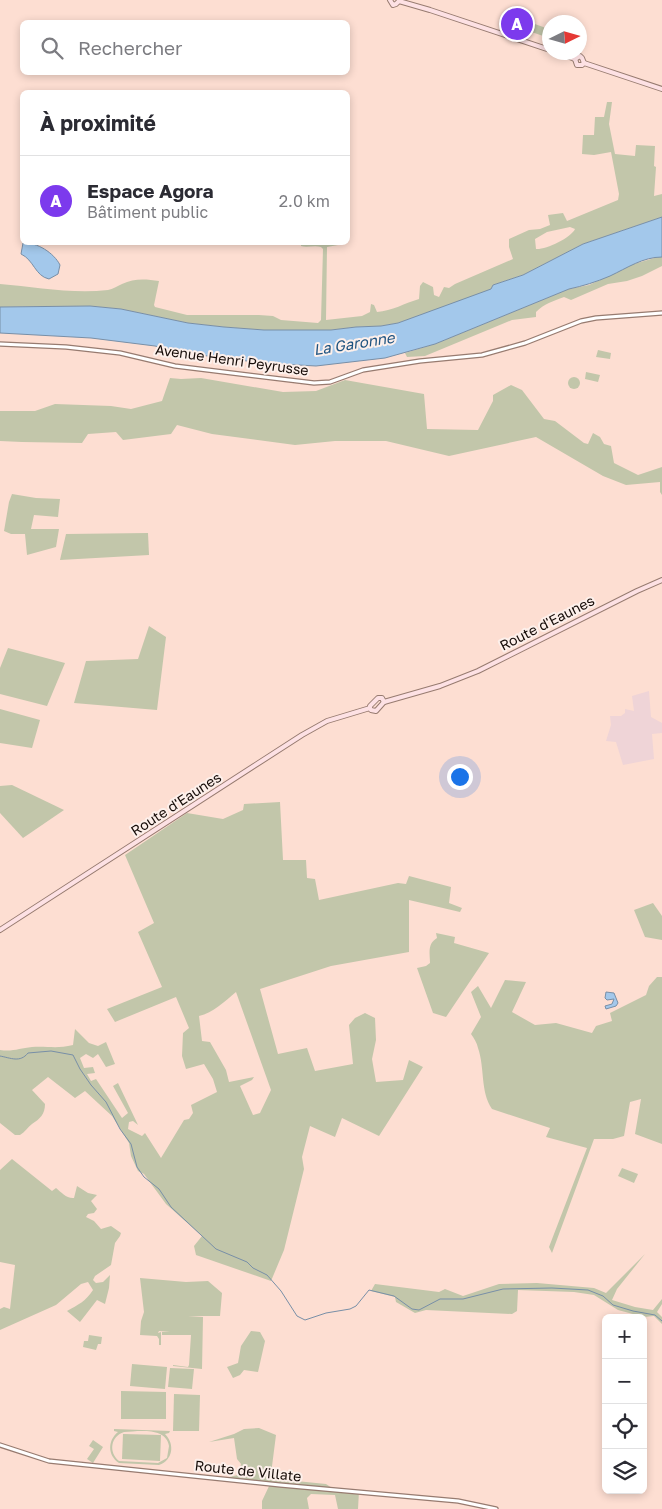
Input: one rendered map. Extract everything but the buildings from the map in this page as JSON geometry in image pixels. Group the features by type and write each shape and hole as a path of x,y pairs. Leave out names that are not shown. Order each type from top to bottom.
{"main road":[{"path":"390,0 393,5 399,0 542,47"},
{"path":"575,60 577,66 584,63 662,89"},
{"name":"Route d'Eaunes","path":"370,708 376,711 384,702 409,696 464,677 662,580"},
{"name":"Route d'Eaunes","path":"0,930 302,735 327,721 370,708 378,698 382,698 384,702"}],"street":[{"name":"Avenue Henri Peyrusse","path":"0,344 66,347 120,353 175,366 314,383 330,382 363,370 420,361 482,355 525,343 581,321 662,312"},
{"name":"Route de Villate","path":"0,1445 49,1462 458,1501 496,1509"}],"shaded area":[{"path":"649,691 651,717 662,723 662,733 652,734 654,759 623,765 616,742 606,741 611,725 610,716 621,716 625,713 625,709 634,711 632,696"}],"green space":[{"path":"532,23 542,27 542,36 529,31"},
{"path":"607,102 612,102 609,124 615,154 635,156 636,145 655,146 654,196 662,194 662,217 583,244 523,275 493,285 491,289 483,293 398,323 331,330 264,330 188,323 121,309 90,306 0,307 0,284 67,291 94,291 108,290 127,282 145,279 159,281 155,307 187,315 259,315 273,316 281,320 318,323 321,320 323,249 318,246 306,247 301,245 338,245 327,247 326,320 362,316 370,312 371,304 374,305 377,312 393,309 419,299 420,286 423,282 433,287 434,295 439,297 444,287 449,288 513,259 509,247 509,239 529,230 540,229 550,225 548,215 563,213 567,221 618,200 619,194 611,152 594,155 582,154 583,135 594,135 595,117 604,117","holes":["570,227 575,229 557,243 545,248 536,249 535,239 547,232"]},
{"path":"662,257 662,266 642,276 608,284 571,300 564,297 556,300 539,309 536,312 536,317 512,320 425,356 407,357 405,353 435,344 569,289 589,285 627,266"},
{"path":"598,350 611,353 610,359 596,357"},
{"path":"586,372 600,375 598,382 585,379"},
{"path":"574,377 580,383 574,389 568,383"},
{"path":"170,378 201,378 283,392 316,391 345,380 424,394 427,429 478,430 493,401 493,395 511,385 522,390 544,419 555,421 584,443 588,444 593,433 600,437 604,444 611,446 614,463 638,475 662,467 662,495 660,492 660,482 626,485 603,476 536,437 449,456 386,441 335,441 295,445 212,434 177,425 171,434 123,440 116,432 88,434 82,443 0,441 0,411 35,411 55,404 111,406 131,409 162,401"},
{"path":"12,494 60,499 58,517 34,515 31,529 59,529 56,547 27,555 25,534 11,534 4,531"},
{"path":"148,533 149,555 60,560 66,534"},
{"path":"149,626 166,637 157,710 74,703 86,661 138,659"},
{"path":"8,648 65,663 47,706 0,694 0,668"},
{"path":"0,709 40,720 32,748 0,743"},
{"path":"12,785 64,810 23,838 0,813 0,786"},
{"path":"280,802 283,860 306,860 307,878 315,879 319,900 398,883 406,884 409,876 451,887 449,903 462,908 460,912 409,900 409,952 331,966 260,989 278,1054 307,1048 315,1071 353,1064 349,1025 355,1018 365,1013 375,1018 376,1040 372,1059 376,1082 403,1080 409,1060 423,1067 379,1136 342,1118 335,1137 310,1126 302,1157 304,1169 284,1250 271,1281 196,1255 194,1246 202,1236 166,1204 144,1174 138,1171 131,1156 129,1143 112,1116 85,1091 75,1098 48,1077 32,1090 45,1104 40,1118 20,1135 15,1135 0,1123 0,1050 9,1051 32,1047 73,1045 75,1029 89,1043 98,1046 106,1042 115,1064 106,1067 98,1054 93,1058 86,1054 80,1058 84,1068 93,1067 95,1073 87,1074 91,1081 96,1079 122,1118 128,1113 113,1086 118,1083 138,1125 133,1121 129,1122 128,1129 142,1136 145,1133 161,1158 184,1120 189,1119 193,1113 191,1105 217,1092 213,1079 204,1064 186,1069 182,1056 183,1033 189,1028 176,997 115,1022 107,1009 162,987 138,932 154,923 125,855 187,813 223,819 243,810 244,804","holes":["236,992 271,1090 260,1113 253,1115 240,1086 254,1077 229,1082 226,1070 210,1042 202,1041 199,1016 214,1009"]},
{"path":"653,903 662,916 662,940 645,937 634,910"},
{"path":"436,933 455,937 454,943 489,953 446,1017 433,1013 417,968 430,963 430,949 432,943 437,938"},
{"path":"657,977 662,977 662,1144 635,1134 641,1099 630,1102 624,1136 613,1139 594,1139 552,1253 549,1247 587,1148 546,1137 550,1128 492,1109 484,1087 478,1046 471,1034 481,1017 471,992 478,986 491,1008 505,980 526,982 512,1012 535,1025 556,1023 592,1033 596,1026 612,1021 610,1013 646,995 649,986"},
{"path":"12,1159 52,1191 56,1188 67,1196 74,1198 77,1186 88,1193 97,1195 91,1201 97,1209 86,1217 94,1221 101,1229 111,1226 121,1233 115,1243 111,1265 95,1276 93,1280 96,1283 103,1282 110,1275 105,1304 97,1300 80,1322 67,1311 88,1297 93,1290 88,1282 81,1284 56,1305 0,1330 0,1309 4,1307 10,1309 15,1265 0,1262 0,1170"},
{"path":"622,1168 638,1174 634,1183 618,1176"},
{"path":"645,1254 617,1289 612,1300 653,1310 662,1299 662,1304 657,1312 662,1317 662,1324 654,1316 647,1317 647,1314 633,1314 618,1310 594,1295 574,1292 518,1290 517,1311 512,1314 426,1310 415,1313 396,1302 395,1297 371,1291 375,1284 439,1292 445,1289 463,1296 499,1284 537,1283 594,1288 606,1293"},
{"path":"140,1278 186,1282 208,1281 222,1293 220,1316 188,1316 203,1317 202,1369 173,1366 188,1367 191,1335 162,1335 162,1332 170,1332 159,1331 158,1333 161,1332 161,1345 159,1345 157,1336 140,1335 144,1312"},
{"path":"251,1331 260,1332 265,1341 258,1372 244,1370 240,1375 233,1378 227,1367 238,1363 241,1346"},
{"path":"89,1335 102,1337 101,1344 98,1344 96,1350 83,1347 84,1341 88,1341"},
{"path":"132,1364 167,1367 165,1389 130,1386"},
{"path":"170,1368 194,1369 192,1389 168,1387"},
{"path":"121,1391 166,1392 166,1419 121,1419"},
{"path":"174,1394 200,1395 199,1431 173,1431"},
{"path":"259,1428 276,1435 271,1474 286,1480 326,1484 332,1488 359,1491 358,1509 338,1509 335,1495 311,1494 307,1498 309,1509 262,1509 262,1501 270,1484 225,1478 238,1475 241,1464 237,1459 234,1438 209,1442 244,1429"},
{"path":"114,1429 170,1431 165,1434 170,1442 170,1456 164,1463 159,1465 119,1463 112,1456 110,1448 112,1439 118,1432 114,1431","holes":["151,1431 163,1436 169,1446 167,1458 158,1463 119,1461 113,1453 112,1445 116,1437 124,1432"]},
{"path":"123,1434 161,1435 160,1461 122,1459"},
{"path":"93,1440 103,1447 93,1463 87,1459 94,1449 89,1446"}],"water":[{"name":"La Garonne","path":"662,217 662,257 642,261 605,278 569,289 435,344 385,358 316,366 263,363 91,338 0,333 0,307 90,306 121,309 188,323 264,330 331,330 381,326 398,323 491,289 493,285 523,275 583,244"},
{"path":"23,245 39,246 49,253 60,265 58,274 49,279 44,277 21,254"},
{"path":"606,992 614,993 618,1003 616,1006 606,1009 605,1006 612,1004 614,999 607,1000 605,998"}],"waterway":[{"path":"0,1056 19,1059 28,1053 51,1051 73,1055 91,1085 106,1102 120,1129 131,1144 137,1167 144,1177 159,1189 171,1207 216,1249 247,1262 253,1268 267,1275 281,1291 297,1316 305,1320 326,1313 350,1309 356,1306 369,1290 394,1296 412,1309 419,1310 440,1299 463,1299 503,1289 552,1288 588,1290 603,1296 613,1305 655,1315 662,1321"}],"place":[{"name":"Espace Agora","path":"517,24"}]}
